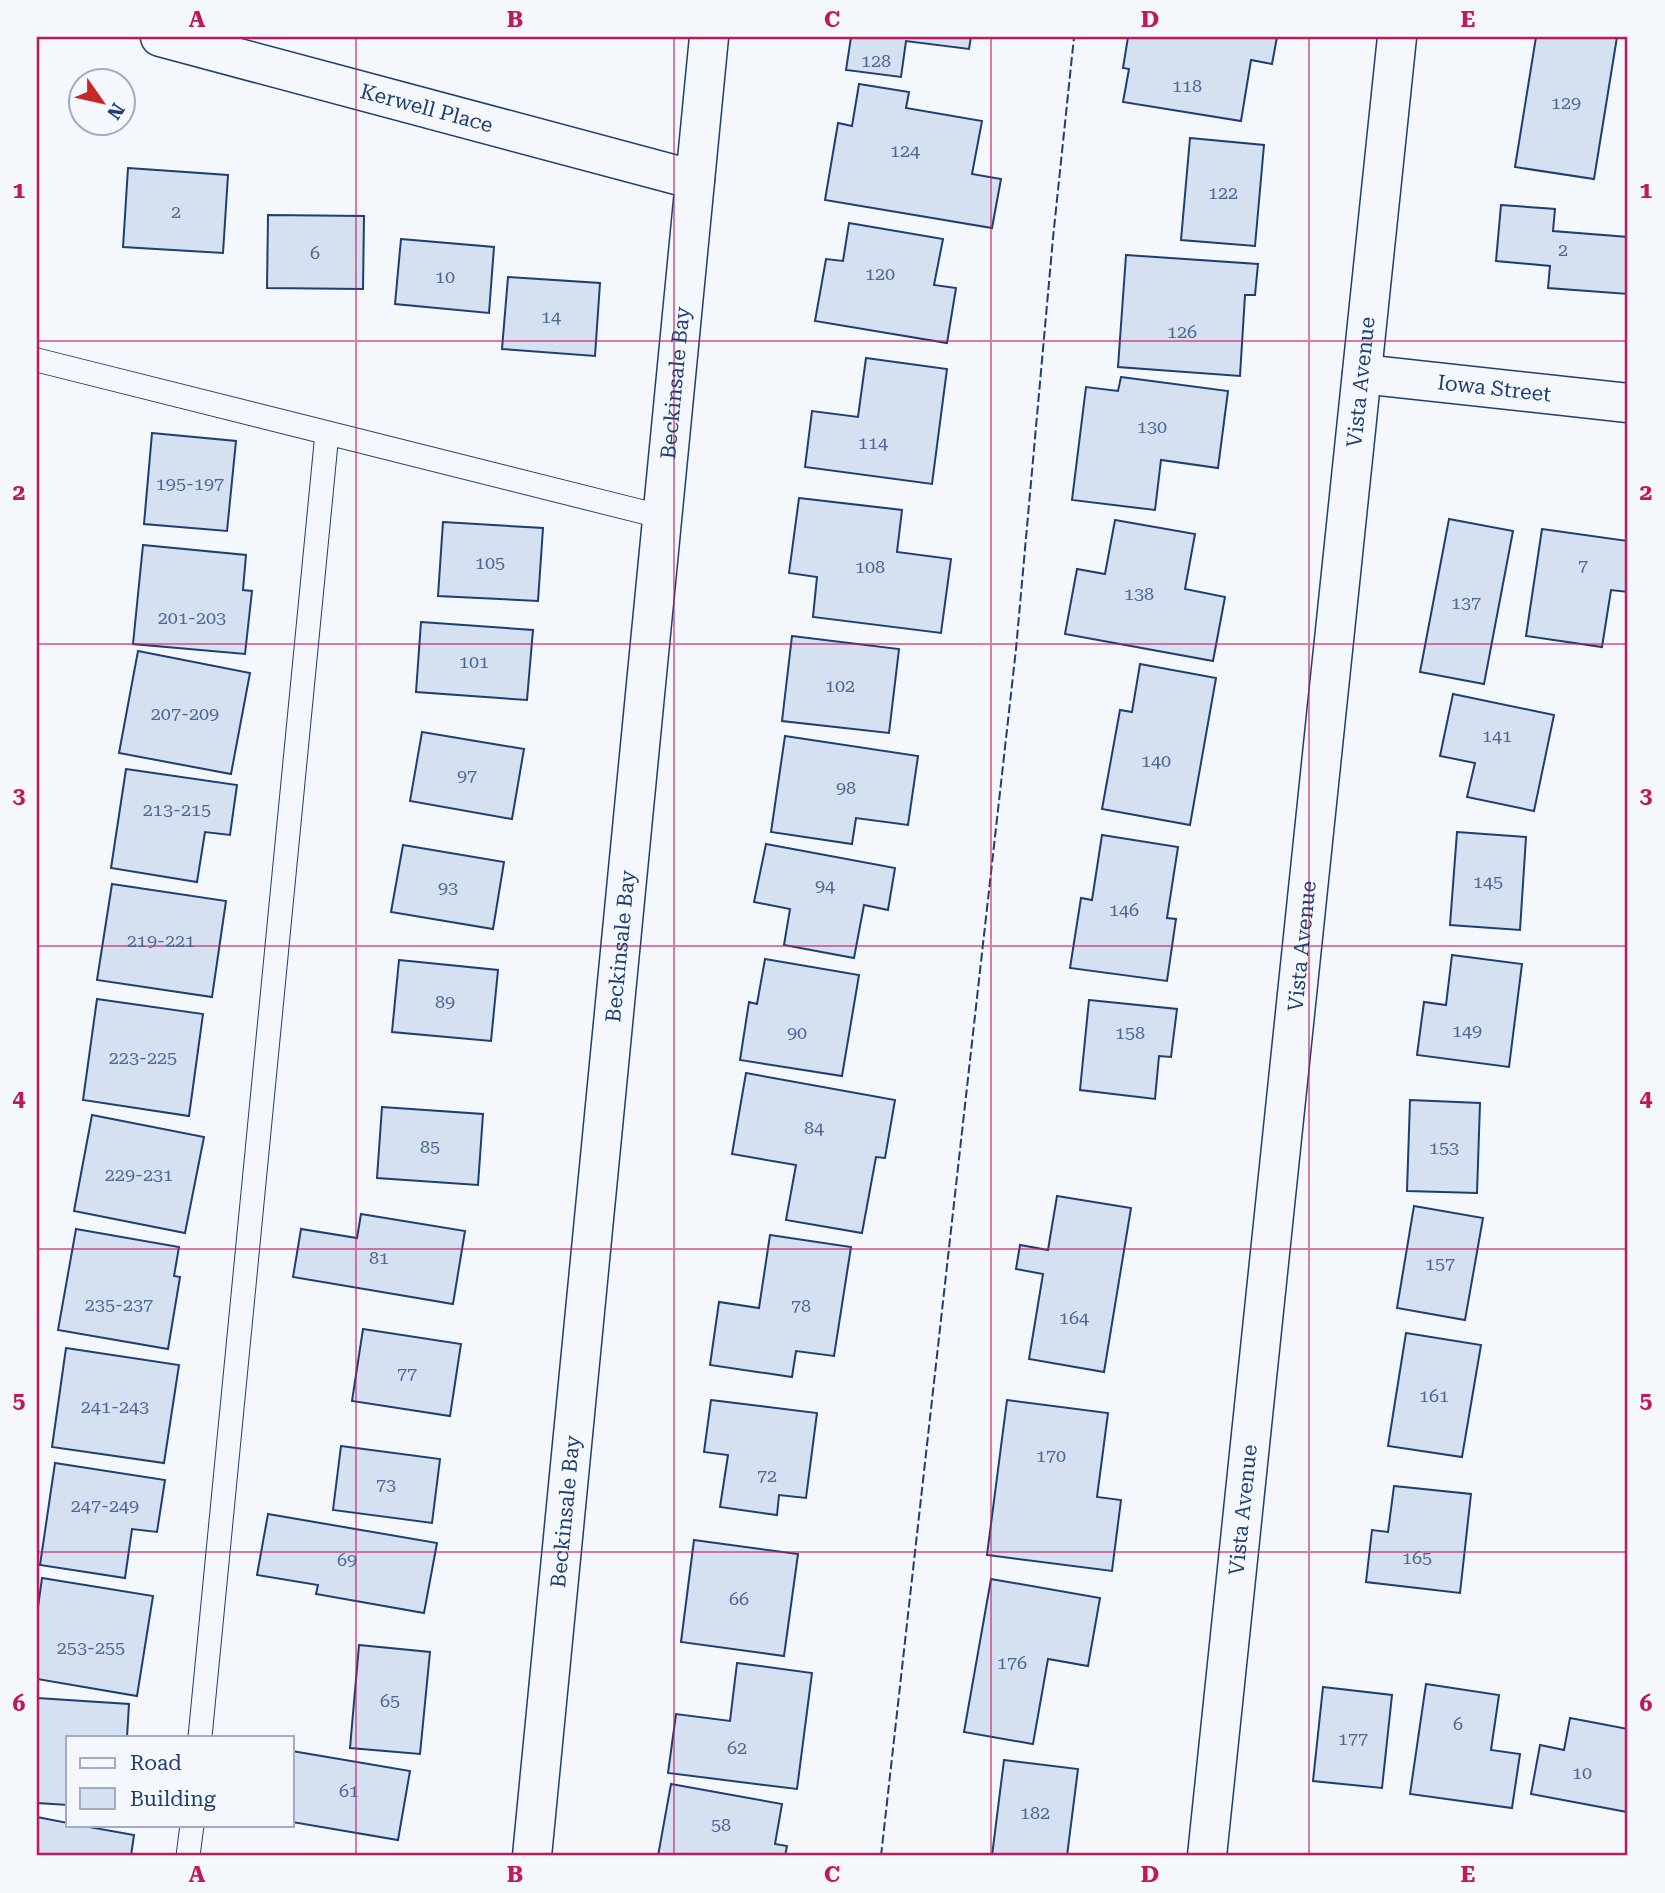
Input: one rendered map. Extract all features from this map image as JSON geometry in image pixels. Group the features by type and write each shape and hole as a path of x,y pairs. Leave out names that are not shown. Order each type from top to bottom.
{"street":[{"name":"Kerwell Place","path":"160,37 695,180"},
{"name":"Beckinsale Bay","path":"532,1856 709,37"},
{"name":"Vista Avenue","path":"1207,1856 1396,37"},
{"name":"Iowa Street","path":"1362,374 1628,403"}],"lane":[{"path":"37,360 663,517"},
{"path":"200,1736 327,433"},
{"path":"188,1856 191,1826"}],"building":[{"path":"851,37 971,37 969,49 906,41 901,77 846,70"},
{"path":"1128,37 1277,37 1272,64 1251,60 1241,121 1123,102 1129,69 1123,68"},
{"path":"1536,37 1617,37 1594,179 1515,167"},
{"path":"859,84 909,92 906,108 982,121 972,174 1001,179 992,228 825,200 838,123 852,126"},
{"path":"1190,138 1264,145 1255,246 1181,240"},
{"path":"128,168 228,175 223,253 123,247"},
{"path":"1501,205 1555,209 1553,231 1628,237 1628,294 1548,288 1550,266 1496,261"},
{"path":"268,215 364,216 363,289 267,288"},
{"path":"849,223 943,239 934,285 956,288 947,343 815,321 826,259 843,261"},
{"path":"401,239 494,247 489,313 395,304"},
{"path":"1126,255 1258,264 1255,295 1245,295 1240,376 1118,367"},
{"path":"508,277 600,283 595,356 502,349"},
{"path":"866,358 947,369 932,484 805,467 812,411 858,417"},
{"path":"1121,377 1228,391 1218,468 1161,460 1155,510 1072,500 1086,387 1118,391"},
{"path":"152,433 236,441 227,531 144,524"},
{"path":"799,498 902,510 897,552 951,559 941,633 813,617 817,577 789,573"},
{"path":"1449,519 1513,531 1484,684 1420,672"},
{"path":"1115,520 1195,534 1185,589 1225,597 1213,661 1065,634 1077,569 1105,574"},
{"path":"443,522 543,528 538,601 438,596"},
{"path":"1542,529 1628,541 1628,592 1611,590 1602,647 1526,636"},
{"path":"143,545 246,555 243,590 252,591 245,654 133,644"},
{"path":"421,622 533,630 527,700 416,692"},
{"path":"792,636 899,649 889,733 782,721"},
{"path":"138,651 250,673 231,774 119,753"},
{"path":"1140,664 1216,678 1190,825 1102,809 1120,710 1132,712"},
{"path":"1453,694 1554,715 1534,811 1467,797 1475,763 1440,756"},
{"path":"422,732 524,749 512,819 410,801"},
{"path":"785,736 918,756 908,825 856,818 852,844 771,832"},
{"path":"126,769 237,785 230,835 205,832 197,882 111,868"},
{"path":"1457,832 1526,837 1520,930 1450,925"},
{"path":"1102,835 1178,847 1167,918 1176,919 1167,981 1070,968 1081,898 1092,900"},
{"path":"766,844 895,868 888,910 864,905 854,958 784,945 790,909 754,902"},
{"path":"403,845 504,862 493,929 391,912"},
{"path":"112,884 226,901 212,997 97,980"},
{"path":"1452,955 1522,964 1509,1067 1417,1055 1424,1002 1446,1005"},
{"path":"765,959 859,975 842,1076 740,1060 749,1002 757,1004"},
{"path":"399,960 498,970 491,1041 392,1032"},
{"path":"97,999 203,1014 189,1116 83,1100"},
{"path":"1089,1000 1177,1009 1171,1057 1159,1056 1155,1099 1080,1090"},
{"path":"746,1073 895,1100 885,1158 876,1157 862,1233 786,1220 796,1165 732,1154"},
{"path":"1410,1100 1480,1103 1477,1193 1407,1191"},
{"path":"382,1107 483,1114 478,1185 377,1178"},
{"path":"92,1115 204,1137 185,1233 74,1211"},
{"path":"1057,1196 1131,1208 1104,1372 1029,1359 1043,1274 1016,1269 1020,1245 1048,1250"},
{"path":"1414,1206 1483,1218 1465,1320 1397,1308"},
{"path":"361,1214 465,1231 453,1304 293,1277 301,1229 357,1238"},
{"path":"76,1229 179,1247 174,1276 180,1277 168,1349 58,1330"},
{"path":"770,1235 851,1247 834,1356 796,1351 792,1377 710,1365 719,1302 759,1308"},
{"path":"363,1329 461,1344 450,1416 352,1401"},
{"path":"1406,1333 1481,1345 1462,1457 1388,1446"},
{"path":"66,1348 179,1365 164,1463 52,1447"},
{"path":"711,1400 817,1413 806,1498 779,1495 777,1515 720,1507 728,1455 704,1452"},
{"path":"1007,1400 1108,1413 1097,1497 1121,1500 1112,1571 987,1555"},
{"path":"341,1446 440,1459 432,1523 333,1510"},
{"path":"55,1463 165,1480 157,1532 132,1529 125,1578 40,1565"},
{"path":"1394,1486 1471,1494 1460,1593 1366,1582 1372,1530 1388,1532"},
{"path":"268,1514 437,1543 424,1613 316,1594 318,1585 257,1575"},
{"path":"694,1540 798,1554 784,1656 681,1642"},
{"path":"42,1578 153,1596 137,1696 37,1679 37,1614"},
{"path":"991,1579 1100,1598 1088,1666 1048,1659 1033,1744 964,1732"},
{"path":"359,1645 430,1652 420,1754 350,1748"},
{"path":"737,1663 812,1673 797,1789 668,1773 676,1714 730,1721"},
{"path":"1426,1684 1499,1695 1491,1750 1520,1754 1512,1808 1410,1794"},
{"path":"1323,1687 1392,1695 1382,1788 1313,1781"},
{"path":"37,1698 129,1704 127,1736 66,1736 66,1805 37,1803"},
{"path":"1570,1718 1628,1729 1627,1812 1531,1794 1540,1745 1564,1750"},
{"path":"294,1751 410,1771 398,1840 294,1822"},
{"path":"1004,1760 1078,1769 1067,1856 992,1856"},
{"path":"671,1784 782,1804 775,1844 787,1846 785,1856 658,1856"},
{"path":"37,1817 66,1823 66,1826 84,1826 134,1835 131,1856 37,1856"}],"fence":[{"path":"881,1856 1016,649 1074,37"}]}
